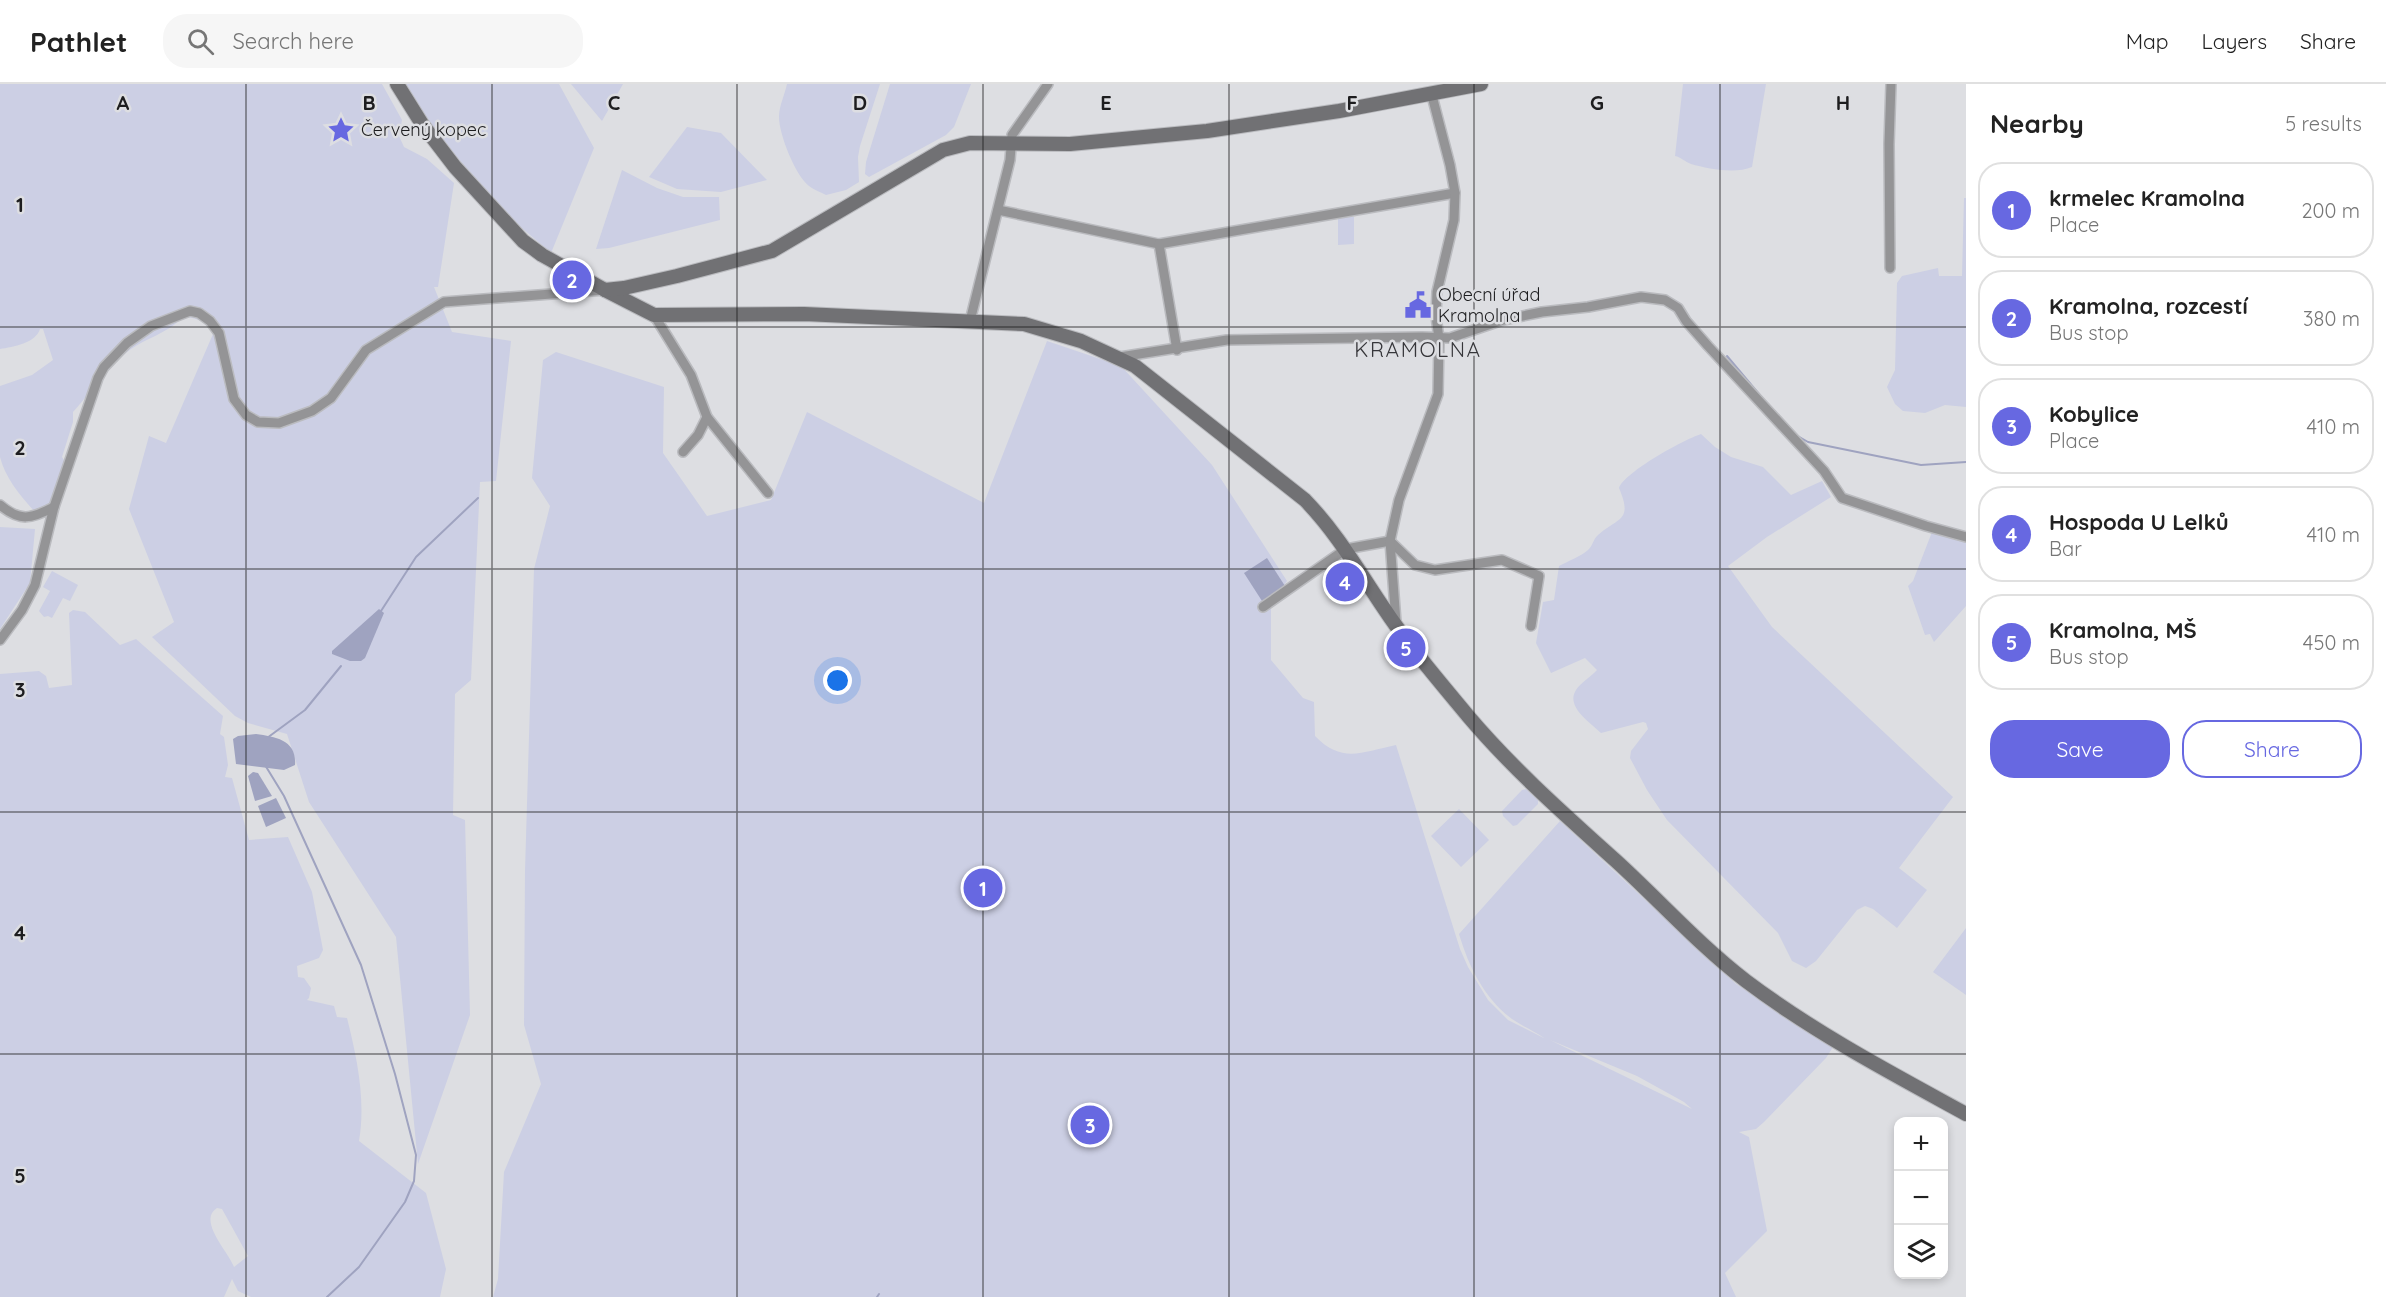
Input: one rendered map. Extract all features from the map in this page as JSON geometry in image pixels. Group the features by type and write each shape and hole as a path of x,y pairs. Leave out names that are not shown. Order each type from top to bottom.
{"street":[{"path":"397,84 435,141 505,224 523,241 542,255 605,291 654,315 804,314 1024,324 1081,341 1120,357 1135,366 1305,500 1326,522 1346,549 1396,625 1501,754 1642,885 1708,950 1747,981 1815,1028 1871,1062 1966,1114"},
{"path":"970,321 998,210 1012,135 1048,84"},
{"path":"0,640 22,610 35,585 51,527 54,507 98,378 104,367 127,343 168,318 190,311 199,313 210,321 219,333 234,399 246,415 258,422 279,423 312,411 332,398 366,350 444,302 605,291 772,251 943,150 970,143 1070,144 1207,131 1339,111 1481,84"},
{"path":"1890,268 1889,144 1892,84"},
{"path":"1396,625 1390,541 1400,500 1438,394 1437,292 1454,220 1455,194 1450,165 1431,92"},
{"path":"998,210 1160,244 1455,194"},
{"path":"1160,244 1177,350"},
{"path":"1120,357 1177,350 1227,340 1450,338 1503,320 1542,312 1588,307 1641,297 1665,300 1678,308 1708,346 1824,471 1842,498 1966,537"},
{"path":"654,315 691,375 706,417 768,493"},
{"path":"683,452 698,435 706,417"},
{"path":"0,505 14,516 28,518 54,507"},
{"path":"1263,607 1346,549 1390,541"},
{"path":"1390,541 1415,565 1435,570 1502,560 1539,576 1531,626"}],"shaded area":[{"path":"0,84 382,84 402,120 399,136 404,147 427,159 454,183 438,287 434,287 452,332 511,341 496,481 480,482 471,680 455,694 453,815 465,820 470,1015 418,1164 396,937 309,802 287,734 248,723 235,716 152,637 174,622 129,509 149,436 166,443 213,334 201,321 183,317 170,328 134,347 113,364 73,412 73,422 62,457 66,463 51,504 36,513 15,487 2,465 0,386 32,375 53,360 43,329 40,329 38,334 29,341 0,349"},
{"path":"404,84 559,84 594,148 551,253 509,217 428,124"},
{"path":"571,84 623,84 602,121"},
{"path":"787,84 880,84 860,146 859,182 846,190 826,195 811,187 798,173 789,154 779,117"},
{"path":"890,84 971,84 954,127 946,135 869,177 865,174 866,162"},
{"path":"1683,84 1766,84 1752,167 1738,170 1714,169 1691,164 1675,156"},
{"path":"687,127 721,133 767,180 721,192 677,189 649,177"},
{"path":"622,170 657,188 683,197 719,197 720,220 609,248 596,249"},
{"path":"1964,198 1966,198 1966,407 1945,405 1925,413 1903,411 1895,404 1887,387 1895,370 1897,283 1902,276 1938,268 1939,276 1962,276"},
{"path":"1338,217 1354,217 1354,244 1338,245"},
{"path":"1047,341 1121,366 1212,465 1287,581 1271,604 1271,660 1303,698 1314,702 1315,736 1334,750 1353,754 1396,745 1460,949 1488,1000 1508,1020 1544,1038 1512,1019 1493,1002 1473,970 1459,934 1560,821 1736,984 1833,1047 1826,1058 1764,1122 1756,1129 1739,1132 1749,1137 1767,1231 1725,1273 1736,1297 493,1297 498,1279 504,1172 541,1084 524,1025 525,871 534,569 550,506 532,478 543,360 556,352 664,387 663,453 707,516 771,500 807,412 984,503","holes":["1550,1040 1637,1076 1684,1102 1692,1109"]},
{"path":"1701,434 1731,457 1763,467 1791,495 1822,481 1831,497 1767,537 1728,566 1772,627 1953,797 1899,868 1927,890 1897,928 1873,909 1865,906 1857,910 1816,961 1806,968 1792,961 1778,933 1667,820 1647,790 1630,758 1631,751 1648,729 1646,723 1601,733 1581,714 1574,702 1578,687 1597,670 1585,658 1551,673 1536,643 1543,602 1554,600 1559,566 1585,552 1598,535 1622,517 1625,507 1619,488 1624,481 1655,457"},
{"path":"0,527 35,529 30,583 0,629"},
{"path":"1932,532 1966,540 1966,606 1934,642 1930,634 1925,635 1908,586 1913,581"},
{"path":"1267,558 1285,586 1262,601 1244,573"},
{"path":"52,571 78,585 70,601 63,598 52,618 44,617 39,611 50,591 43,587"},
{"path":"379,609 384,613 365,658 361,661 350,661 332,654 332,651"},
{"path":"73,610 85,612 120,645 136,639 223,716 220,734 224,737 228,765 225,777 232,778 249,840 288,837 312,892 323,950 319,958 297,966 298,977 304,978 311,988 307,1000 334,1006 337,1017 347,1018 361,1095 359,1141 426,1193 446,1269 440,1297 251,1297 238,1291 232,1279 224,1297 0,1297 0,674 39,671 46,676 49,688 72,685 69,613","holes":["217,1208 222,1209 248,1256 234,1267 212,1228 212,1214"]},
{"path":"256,734 284,741 293,750 295,765 284,770 236,764 233,739 238,736"},
{"path":"253,772 258,773 272,796 255,801 248,776"},
{"path":"1526,789 1538,800 1538,804 1517,825 1513,826 1503,816 1502,811 1522,790"},
{"path":"276,798 286,818 266,827 258,806"},
{"path":"1459,809 1489,840 1461,867 1431,836"},
{"path":"1966,928 1966,995 1933,972"}],"waterway":[{"path":"1727,356 1764,400"},
{"path":"1796,435 1808,442 1921,465 1966,462"},
{"path":"381,611 416,557 478,498"},
{"path":"267,738 305,710 341,666"},
{"path":"265,765 284,796 361,965 395,1074 416,1155 414,1181 405,1202 359,1267 327,1297"}],"place":[{"name":"Červený kopec","path":"341,130"},
{"name":"Kramolna, rozcestí","path":"572,280"},
{"name":"Obecní úřad Kramolna","path":"1418,305"},
{"name":"Hospoda U Lelků","path":"1345,582"},
{"name":"Kramolna, MŠ","path":"1406,648"},
{"name":"krmelec Kramolna","path":"983,888"},
{"name":"Kobylice","path":"1090,1125"}],"district":[{"name":"KRAMOLNA","path":"1418,350"}]}
